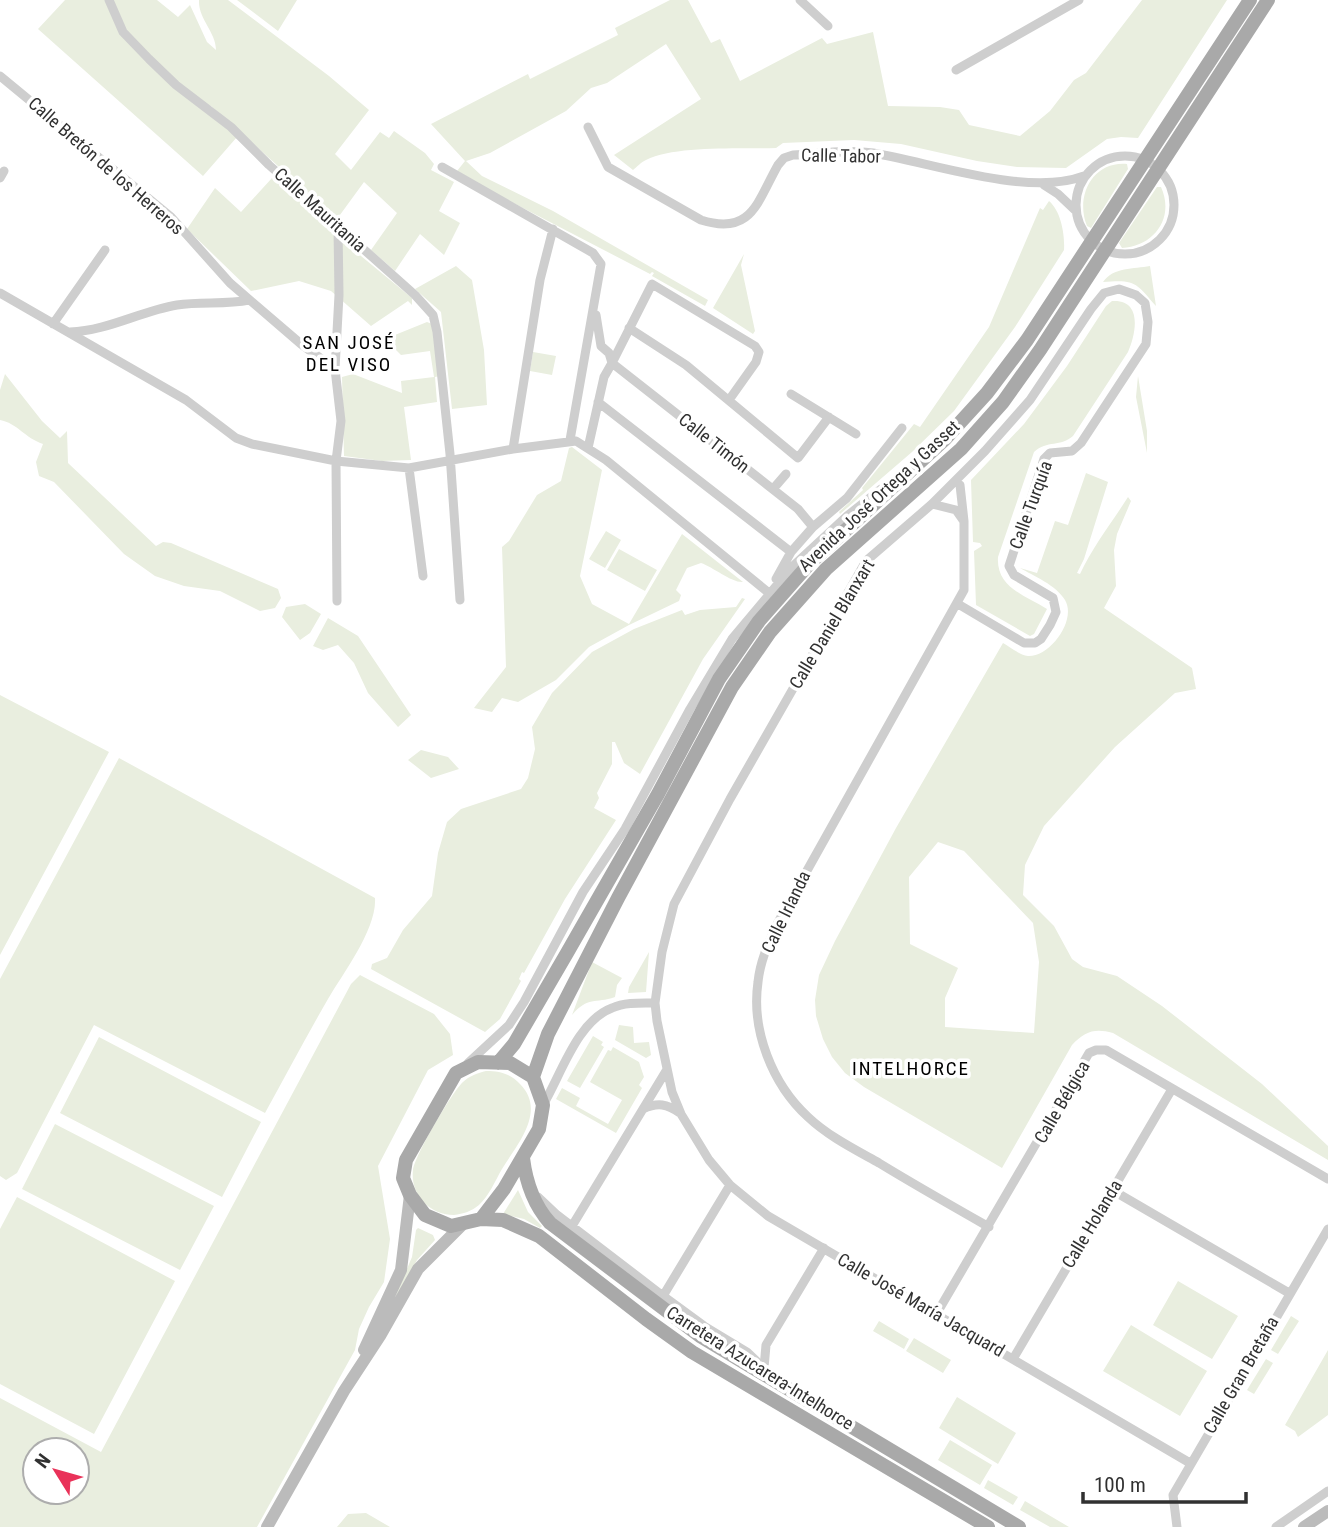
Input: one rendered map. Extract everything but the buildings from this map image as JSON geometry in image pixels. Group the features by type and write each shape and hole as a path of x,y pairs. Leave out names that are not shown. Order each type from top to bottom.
{"main road":[{"name":"Avenida José Ortega y Gasset","path":"498,1063 514,1044 567,953 719,679 759,621 810,563 926,456 987,393 1027,340 1250,0"},
{"name":"Avenida José Ortega y Gasset","path":"534,1077 548,1034 732,687 770,632 826,569 961,449 1003,402 1268,0"},
{"path":"478,1062 510,1063 534,1077 543,1105 539,1129 523,1158 481,1219 451,1226 425,1215 410,1195 404,1178 406,1160 456,1073 478,1062"},
{"name":"Carretera Azucarera-Intelhorce","path":"523,1158 526,1176 538,1209 550,1223 700,1336 1019,1527"},
{"path":"344,1391 401,1270 410,1195"},
{"name":"Carretera Azucarera-Intelhorce","path":"481,1219 503,1220 539,1236 692,1352 989,1527"},
{"path":"267,1527 344,1391 380,1336 418,1269 463,1224"},
{"path":"1307,1526 1328,1511"}],"street":[{"name":"Calle Mauritania","path":"108,0 112,3 124,32 149,59 176,85 231,127 338,228 415,295 433,315 443,378 460,600"},
{"path":"800,0 828,26"},
{"path":"956,70 1079,0"},
{"name":"Calle Bretón de los Herreros","path":"0,76 171,217 230,283 301,344 335,369"},
{"name":"Calle Tabor","path":"588,127 608,167 714,225 735,224 749,217 778,165 784,158 793,155 870,152 987,176 1042,184 1061,183 1084,176"},
{"path":"1127,155 1145,159 1158,168 1171,185 1175,201 1167,232 1156,244 1141,252 1125,255 1105,250 1091,241 1082,231 1076,212 1077,191 1084,176 1096,164 1111,157 1127,155"},
{"path":"442,167 593,253 601,264 570,440"},
{"name":"Calle Tabor","path":"1042,184 1058,194 1076,212"},
{"path":"337,601 336,461 341,421 335,369 339,295 338,228"},
{"path":"513,449 540,280 553,229"},
{"path":"53,324 105,250"},
{"path":"588,448 604,377 652,284 755,346 759,352 756,362 729,400"},
{"name":"Calle Daniel Blanxart","path":"655,1003 662,952 674,904 730,799 866,561 932,504 1031,400 1104,293 1119,289 1136,295"},
{"path":"0,293 186,400 236,439 252,444 336,461 409,468 570,440 606,460 769,593 791,552 813,527 847,498 902,428"},
{"name":"Calle Turquía","path":"958,604 1024,643 1035,643 1041,639 1050,625 1056,612 1053,598 1014,575 1009,566 1044,459 1050,453 1072,451 1081,443 1146,344 1149,322 1147,308 1136,295"},
{"path":"68,332 87,331 178,305 249,300"},
{"path":"585,356 592,348 601,346 594,306"},
{"path":"629,328 687,365 798,458 829,417"},
{"name":"Calle Timón","path":"601,346 609,353 612,363 798,509 813,527"},
{"path":"791,394 856,434"},
{"path":"598,402 791,552"},
{"name":"Avenida José Ortega y Gasset","path":"456,1073 509,1025 524,1002 583,892 625,829 732,639 793,566 847,516 926,456"},
{"path":"409,468 423,576"},
{"path":"773,489 786,474"},
{"name":"Calle Irlanda","path":"960,485 964,521 964,590 776,926 761,964 757,1003 762,1040 770,1062 785,1091 806,1115 837,1139 989,1227"},
{"path":"932,504 956,510 964,521"},
{"path":"543,1105 578,1038 592,1021 605,1011 621,1005 655,1003"},
{"name":"Calle José María Jacquard","path":"655,1003 666,1071 681,1114 709,1160 730,1185 768,1216 1190,1463"},
{"name":"Calle Bélgica","path":"937,1313 1089,1053 1096,1050 1106,1050 1328,1179"},
{"path":"572,1226 666,1071"},
{"name":"Calle Holanda","path":"1013,1359 1172,1089"},
{"path":"643,1109 660,1104 670,1106 681,1114"},
{"path":"663,1296 730,1185"},
{"path":"1112,1190 1289,1293"},
{"name":"Carretera Azucarera-Intelhorce","path":"531,1191 663,1296 704,1326 747,1352 784,1388"},
{"name":"Calle Gran Bretaña","path":"1177,1527 1173,1495 1328,1229"},
{"path":"764,1368 766,1345 824,1248"},
{"path":"747,1352 766,1345"},
{"path":"1276,1527 1328,1491"}],"shaded area":[{"path":"65,0 157,0 178,17 190,5 207,42 216,50 213,37 201,13 199,0 228,0 329,76 369,110 335,154 351,170 380,132 389,138 394,131 425,153 434,164 431,170 454,182 439,211 460,223 444,255 420,234 395,271 371,250 397,213 364,182 337,219 211,106 174,80 116,21 124,36 154,67 237,137 203,176 38,29"},
{"path":"237,0 297,0 278,31"},
{"path":"670,0 688,0 711,43 720,39 740,81 822,38 827,44 873,32 888,106 959,110 969,125 1020,136 1050,111 1074,80 1086,73 1142,0 1227,0 1138,138 1107,139 1066,168 1017,167 901,144 854,140 783,143 776,148 674,152 646,160 633,170 614,155 701,99 666,44 607,83 591,88 566,111 490,153 466,161 482,176 553,211 708,300 705,306 652,276 654,273 650,274 457,171 465,161 431,124 528,74 530,79 618,35 615,28"},
{"path":"1127,164 1128,169 1091,228 1087,226 1083,204 1089,183 1104,168"},
{"path":"272,178 315,210 327,228 412,298 412,305 408,301 371,326 331,291 299,281 251,291 187,229 215,188 241,212"},
{"path":"1157,187 1161,187 1165,198 1163,219 1159,228 1144,242 1122,248 1119,243"},
{"path":"1049,201 1057,211 1061,224 1064,250 1015,327 954,411 912,452 840,514 839,512 863,490 914,424 920,427 989,327 1040,208 1043,210"},
{"path":"744,254 741,265 755,331 753,334 713,308"},
{"path":"456,266 472,280 484,350 487,405 452,409 441,312 415,289"},
{"path":"1150,266 1156,306 1134,284 1122,281 1103,282 1118,271"},
{"path":"1112,301 1122,302 1133,312 1135,327 1128,352 1073,436 1034,452 998,557 1002,576 1007,583 1047,609 1034,634 1030,636 976,605 974,551 982,546 973,542 971,480 1024,424"},
{"path":"427,322 432,324 440,376 435,377 437,402 404,407 411,460 382,461 344,456 342,377 353,374 402,393 401,381 434,377 430,351 401,355 385,339"},
{"path":"533,352 556,356 552,375 530,371"},
{"path":"5,374 42,421 60,438 67,431 68,463 156,546 163,542 171,543 278,589 281,598 275,608 260,611 220,591 184,586 155,576 124,554 54,482 39,476 36,462 43,444 0,420 0,390"},
{"path":"1138,376 1147,431 1147,453 1136,397"},
{"path":"572,447 602,470 580,576 592,604 629,624 682,534 743,582 733,580 701,563 687,568 676,590 681,595 679,601 589,647 556,680 518,702 502,698 492,712 474,708 506,667 502,547 509,541 537,495 561,481 569,448"},
{"path":"1086,473 1108,482 1084,559 1077,573 1080,574 1096,544 1128,497 1131,501 1117,534 1114,550 1116,586 1104,608 1192,668 1196,689 1175,693 1115,747 1044,826 1025,865 1023,895 1054,926 1072,959 1083,967 1117,976 1162,1006 1262,1084 1328,1146 1328,1160 1113,1033 1096,1031 1086,1034 1072,1045 1002,1168 864,1087 845,1073 832,1057 823,1039 816,1016 815,1000 819,975 896,828 1003,643 1018,653 1036,655 1053,644 1064,627 1068,608 1065,600 1044,581 1020,568 1037,573 1055,521 1068,525","holes":["938,842 964,851 1033,923 1039,962 1034,1033 945,1027 945,998 958,968 910,944 909,877"]},
{"path":"606,531 621,540 605,568 589,559"},
{"path":"619,549 657,570 645,591 607,570"},
{"path":"742,598 745,599 703,659 640,774 624,763 615,742 612,742 612,764 597,793 599,798 594,808 616,820 565,899 524,973 522,972 519,979 521,981 500,1019 485,1032 371,969 372,964 387,958 403,930 432,896 438,853 447,822 461,809 521,789 528,778 535,749 532,727 552,693 592,652 634,629 682,610 685,615 700,610 736,607"},
{"path":"305,604 321,614 310,633 300,640 282,617 286,607"},
{"path":"328,618 358,636 411,715 398,727 368,693 354,663 338,645 323,650 313,646"},
{"path":"0,695 109,752 0,955"},
{"path":"421,750 448,757 459,769 431,778 408,760"},
{"path":"119,758 375,898 371,923 265,1113 94,1025 17,1173 6,1180 0,1176 0,979"},
{"path":"649,952 646,992 628,993 629,987"},
{"path":"592,962 622,978 617,985 615,997 587,1003 572,1015"},
{"path":"360,975 434,1014 450,1034 453,1055 428,1070 378,1166 390,1239 384,1282 359,1329 355,1350 257,1527 0,1527 0,1398 71,1436 21,1436 21,1506 91,1506 91,1447 101,1452 351,984"},
{"path":"619,1025 633,1027 634,1043 649,1042 651,1055 646,1058 615,1040"},
{"path":"593,1036 603,1042 601,1045 604,1047 580,1088 567,1081"},
{"path":"99,1037 261,1122 222,1197 60,1113"},
{"path":"613,1047 639,1062 644,1077 639,1085 642,1088 616,1133 556,1099 562,1088 580,1098 576,1106 608,1124 622,1100 590,1082 608,1050 611,1051"},
{"path":"486,1071 513,1078 528,1094 531,1105 527,1128 483,1201 464,1213 445,1214 430,1207 418,1195 413,1179 415,1163 434,1125 458,1088 468,1078"},
{"path":"55,1124 214,1206 180,1270 22,1189"},
{"path":"518,1190 528,1212 542,1226 540,1228 524,1219 503,1214"},
{"path":"17,1197 175,1281 94,1434 0,1384 0,1229"},
{"path":"418,1228 433,1235 435,1240 417,1260 384,1323 412,1257"},
{"path":"1178,1281 1238,1316 1212,1359 1153,1325"},
{"path":"1291,1316 1299,1321 1278,1354 1271,1350"},
{"path":"879,1321 909,1339 904,1349 873,1331"},
{"path":"1131,1325 1207,1371 1180,1416 1103,1371"},
{"path":"914,1338 951,1360 943,1373 906,1351"},
{"path":"1328,1350 1328,1415 1298,1437 1295,1431 1285,1425"},
{"path":"1266,1359 1273,1363 1254,1394 1247,1390"},
{"path":"957,1397 1016,1433 998,1464 939,1428"},
{"path":"950,1440 992,1465 980,1485 938,1460"},
{"path":"988,1480 1018,1497 1013,1505 984,1488"},
{"path":"1025,1501 1069,1527 1050,1527 1020,1510"},
{"path":"366,1513 390,1527 337,1527 348,1514"}],"district":[{"name":"SAN JOSÉ DEL VISO","path":"349,353"},
{"name":"INTELHORCE","path":"911,1068"}]}
